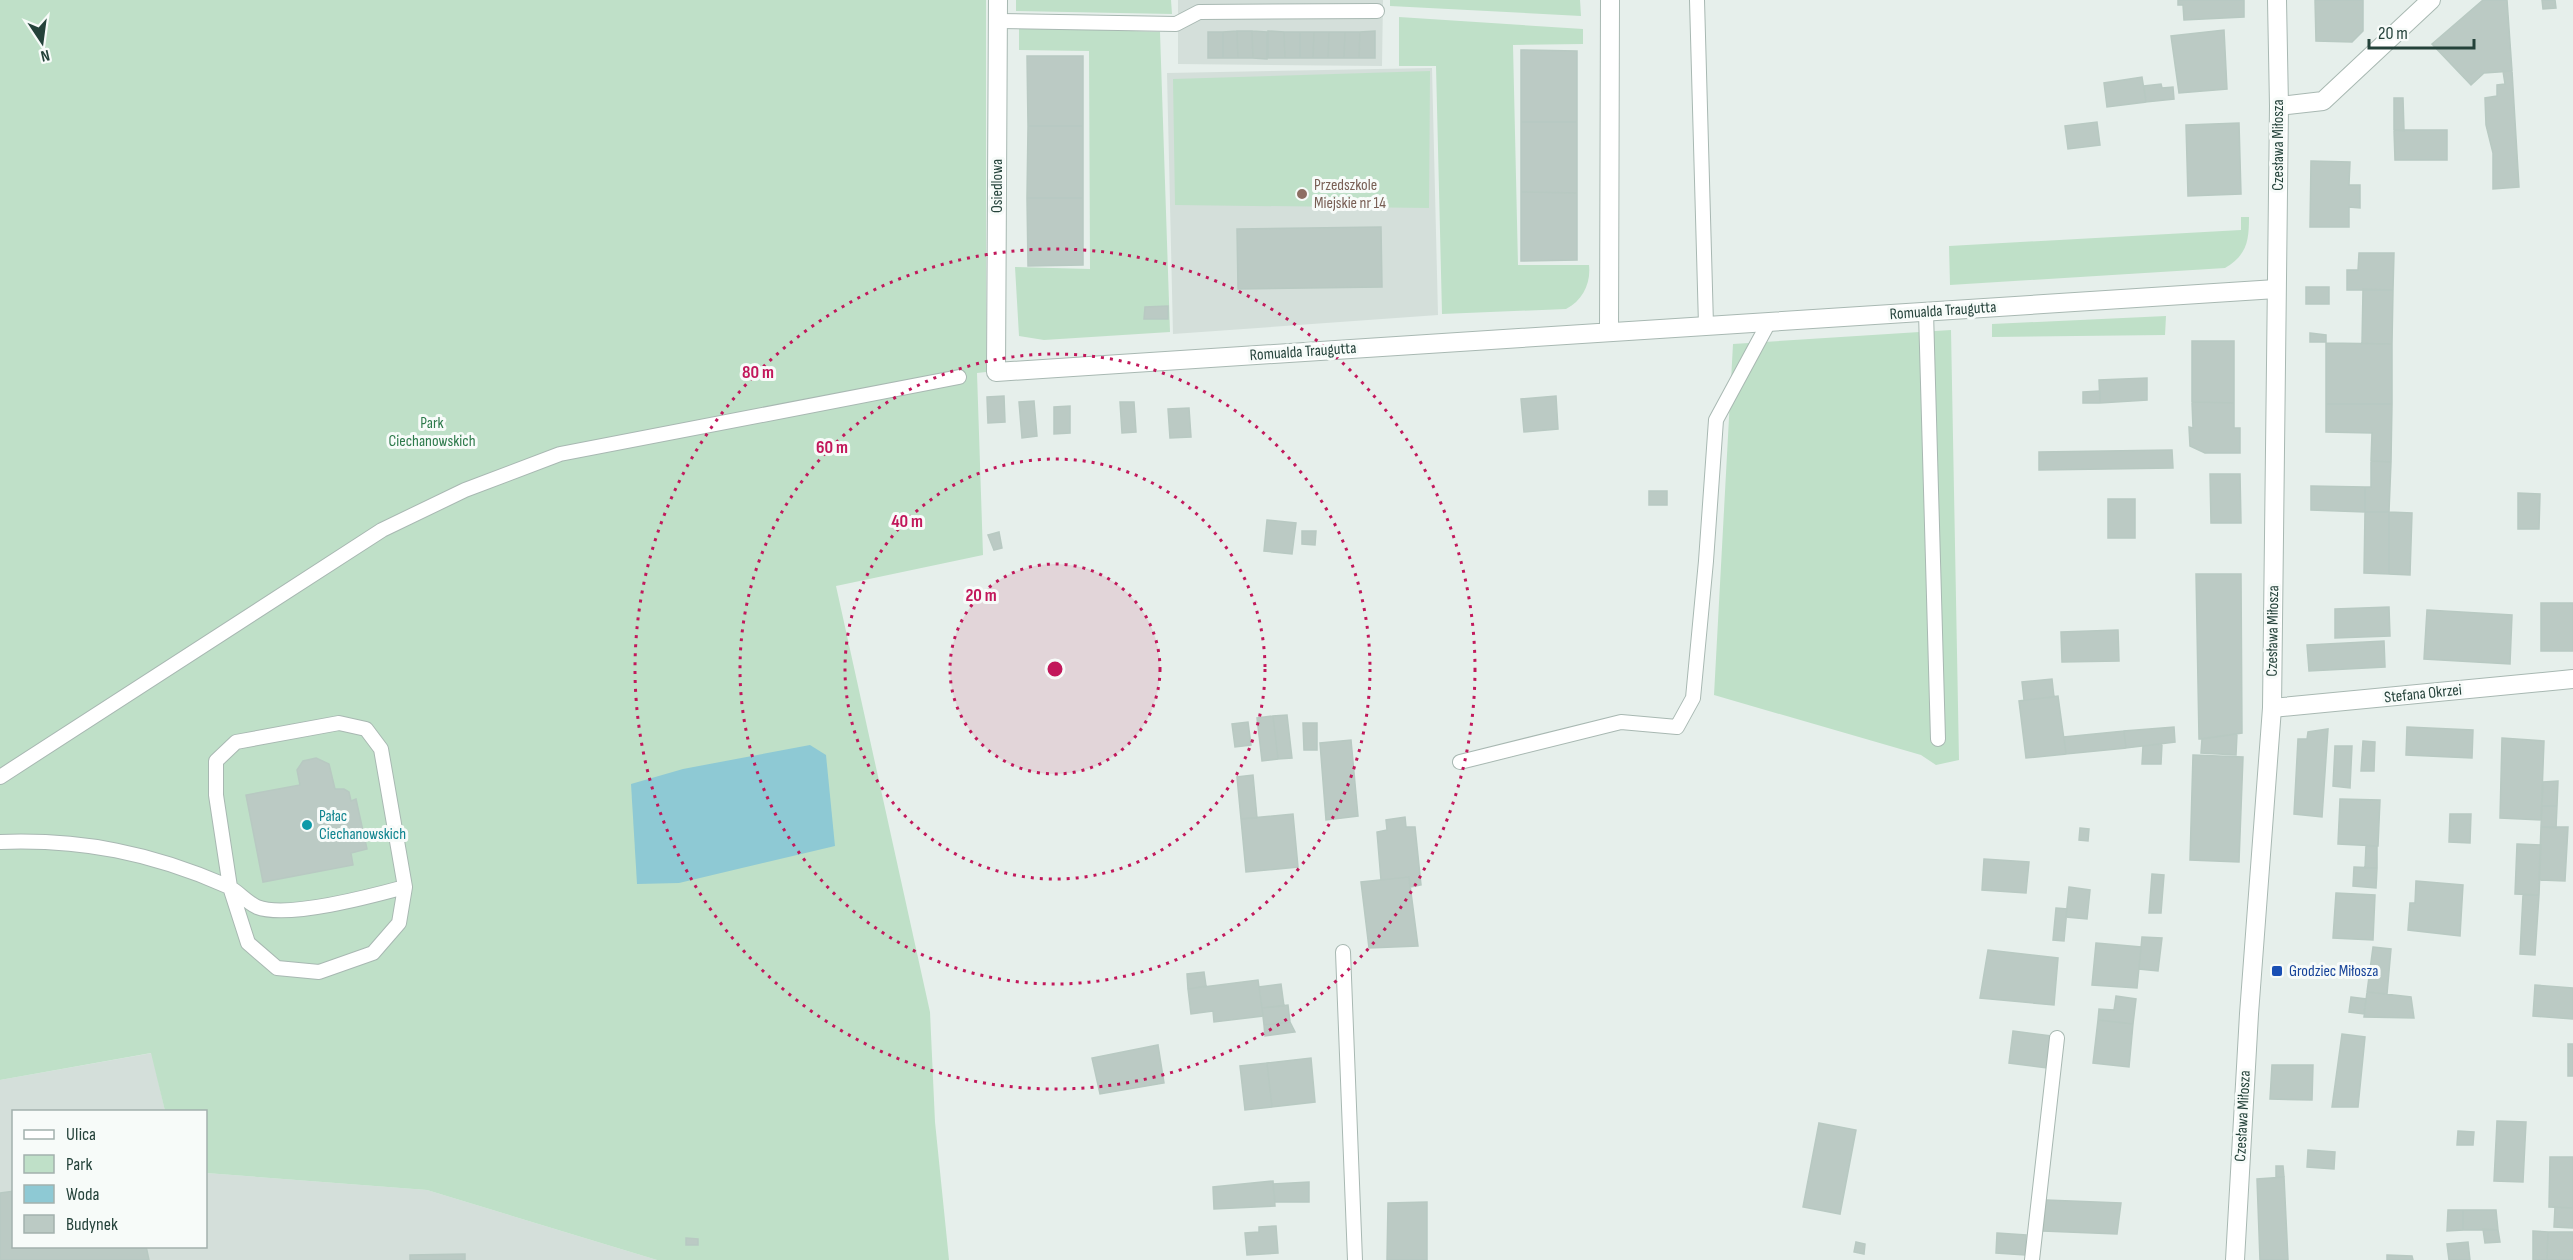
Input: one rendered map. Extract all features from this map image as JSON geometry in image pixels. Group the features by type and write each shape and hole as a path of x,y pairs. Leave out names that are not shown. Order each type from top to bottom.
{"street":[{"name":"Osiedlowa","path":"996,372 998,0"},
{"path":"1609,332 1610,0"},
{"name":"Czesława Miłosza","path":"2235,1260 2249,1014 2272,708 2279,106 2277,0"},
{"path":"2279,106 2323,101 2431,0"},
{"name":"Romualda Traugutta","path":"996,372 2276,289"},
{"name":"Stefana Okrzei","path":"2272,708 2573,679"}],"lane":[{"path":"1697,0 1706,325"},
{"path":"998,21 1176,24 1199,12 1377,11"},
{"path":"1926,312 1938,739"},
{"path":"1460,762 1621,722 1677,727 1693,698 1716,420 1769,322"},
{"path":"0,777 382,530 465,490 560,454 959,377"},
{"path":"339,723 366,729 381,749 405,886 399,923 373,953 319,972 278,968 248,943 230,887 216,795 216,761 236,742 339,723"},
{"path":"0,842 38,841 105,847 147,856 230,887 257,907 297,910 369,897 405,886"},
{"path":"1343,952 1356,1260"},
{"path":"2032,1260 2057,1038"}],"shaded area":[{"path":"1178,0 1383,0 1382,66 1178,64"},
{"name":"Przedszkole Miejskie nr 14","path":"1432,68 1438,315 1173,334 1167,73"},
{"path":"152,1053 165,1110 12,1110 12,1248 207,1248 207,1173 427,1190 657,1260 0,1260 0,1080"}],"green space":[{"name":"Park Ciechanowskich","path":"0,0 986,0 986,372 977,373 983,555 836,586 930,1012 935,1122 949,1260 657,1260 427,1190 207,1173 207,1110 165,1110 151,1053 0,1080"},
{"path":"1016,0 1171,0 1172,14 1016,11"},
{"path":"1390,0 1580,0 1581,16 1390,6"},
{"path":"1399,17 1583,29 1583,44 1513,45 1518,265 1589,265 1589,278 1585,290 1577,301 1566,309 1442,314 1436,66 1399,66"},
{"path":"1019,27 1160,32 1170,332 1044,340 1019,336 1015,267 1090,269 1089,51 1019,50"},
{"path":"1430,71 1429,208 1175,205 1173,79"},
{"path":"2241,217 2249,217 2245,247 2238,258 2225,268 1950,285 1949,246 2241,230"},
{"path":"2166,316 2165,335 1992,337 1992,324"},
{"path":"1951,330 1959,760 1936,765 1921,755 1714,695 1733,344"}],"water":[{"path":"810,745 826,755 835,846 679,883 637,884 631,784 683,769"}],"building":[{"path":"2178,0 2244,0 2244,17 2184,20 2183,5 2178,5"},
{"path":"2315,0 2363,0 2363,31 2352,42 2316,41"},
{"path":"2483,0 2507,0 2512,71 2484,73 2471,85 2432,44"},
{"path":"2542,0 2555,0 2556,8 2543,9"},
{"path":"2224,30 2227,89 2179,93 2171,36"},
{"path":"1237,31 1238,58 1223,58 1223,32"},
{"path":"1237,31 1252,31 1253,58 1238,58"},
{"path":"1252,31 1267,32 1267,59 1253,58"},
{"path":"1268,31 1284,32 1285,58 1268,58"},
{"path":"1375,31 1375,58 1359,58 1360,32"},
{"path":"1208,32 1223,32 1223,58 1208,58"},
{"path":"1284,32 1300,32 1300,58 1285,58"},
{"path":"1300,32 1314,32 1313,58 1300,58"},
{"path":"1314,32 1329,32 1328,58 1313,58"},
{"path":"1329,32 1345,32 1344,58 1328,58"},
{"path":"1345,32 1360,32 1359,58 1344,58"},
{"path":"1521,50 1577,51 1577,122 1521,122"},
{"path":"1027,56 1083,56 1083,126 1028,126"},
{"path":"2503,71 2512,71 2519,187 2493,189 2493,153 2486,125 2485,98 2497,96 2497,85 2505,84"},
{"path":"2142,77 2146,102 2107,107 2104,83"},
{"path":"2161,84 2162,88 2173,87 2174,99 2146,102 2144,86"},
{"path":"2394,98 2403,98 2404,131 2394,130"},
{"path":"1521,122 1577,122 1577,193 1521,192"},
{"path":"2097,122 2100,145 2068,149 2065,126"},
{"path":"2239,123 2241,194 2188,196 2186,125"},
{"path":"1028,126 1083,126 1083,198 1027,198"},
{"path":"2394,130 2447,130 2447,160 2395,160"},
{"path":"2311,161 2350,162 2349,185 2360,185 2360,208 2349,207 2349,227 2310,227"},
{"path":"1521,192 1577,193 1577,260 1521,261"},
{"path":"1027,198 1083,198 1083,265 1028,266"},
{"path":"1381,227 1382,287 1238,289 1237,229"},
{"path":"2359,253 2394,253 2393,290 2347,290 2347,270 2358,270"},
{"path":"2306,287 2329,287 2329,304 2306,304"},
{"path":"2363,289 2393,290 2392,344 2362,344"},
{"path":"1168,306 1168,319 1144,319 1145,307"},
{"path":"2310,333 2326,335 2326,342 2310,342"},
{"path":"2192,341 2234,341 2234,403 2192,402"},
{"path":"2326,343 2392,344 2392,404 2326,404"},
{"path":"2147,378 2147,400 2100,403 2099,380"},
{"path":"2100,391 2100,403 2083,403 2083,392"},
{"path":"1004,396 1005,422 988,423 987,397"},
{"path":"1556,396 1558,429 1524,432 1521,399"},
{"path":"1034,401 1037,436 1022,438 1019,402"},
{"path":"1120,402 1134,402 1136,432 1122,433"},
{"path":"2192,402 2234,403 2234,428 2240,428 2240,453 2205,453 2190,446 2189,427 2193,428"},
{"path":"2326,404 2392,404 2391,462 2371,461 2372,433 2326,432"},
{"path":"1070,406 1070,433 1054,434 1054,407"},
{"path":"1189,408 1191,437 1170,438 1168,409"},
{"path":"2172,450 2173,468 2039,470 2039,452"},
{"path":"2371,461 2391,462 2389,512 2365,512 2365,487 2371,487"},
{"path":"2210,474 2240,474 2241,523 2211,523"},
{"path":"2311,486 2365,487 2365,512 2311,510"},
{"path":"1649,491 1667,491 1667,505 1649,505"},
{"path":"2518,493 2540,494 2539,529 2518,529"},
{"path":"2108,499 2135,499 2135,538 2108,538"},
{"path":"2365,512 2389,512 2389,574 2364,573"},
{"path":"2389,512 2412,513 2410,575 2389,574"},
{"path":"1267,520 1296,523 1292,554 1264,551"},
{"path":"1302,531 1316,531 1315,545 1302,544"},
{"path":"999,532 1002,548 994,550 988,535"},
{"path":"2196,574 2241,574 2242,733 2199,739"},
{"path":"2541,603 2573,603 2573,651 2541,651"},
{"path":"2389,607 2390,636 2335,638 2335,609"},
{"path":"2427,610 2512,615 2510,664 2424,659"},
{"path":"2118,630 2119,661 2062,662 2061,632"},
{"path":"2384,641 2385,667 2309,671 2307,645"},
{"path":"2052,679 2054,697 2024,700 2022,682"},
{"path":"2058,696 2066,754 2026,758 2019,701"},
{"path":"1287,715 1292,758 1278,759 1273,716"},
{"path":"1273,716 1278,759 1262,761 1257,718"},
{"path":"1248,722 1251,745 1235,747 1232,724"},
{"path":"1303,723 1317,723 1317,750 1304,750"},
{"path":"2174,727 2175,742 2126,748 2124,731"},
{"path":"2407,727 2473,730 2472,758 2406,755"},
{"path":"2328,729 2322,817 2294,814 2298,739 2307,739 2308,732"},
{"path":"2124,731 2126,748 2066,754 2064,737"},
{"path":"2237,734 2236,755 2201,753 2202,739"},
{"path":"2502,738 2544,741 2541,820 2500,818"},
{"path":"1351,740 1358,816 1326,820 1320,743"},
{"path":"2363,741 2375,742 2374,771 2361,771"},
{"path":"2162,744 2161,764 2142,764 2143,746"},
{"path":"2335,746 2352,746 2350,788 2333,786"},
{"path":"2193,755 2243,757 2239,862 2190,860"},
{"name":"Pałac Ciechanowskich","path":"316,758 329,764 335,789 344,789 349,792 351,801 356,799 367,849 351,853 353,865 263,882 246,795 300,785 297,770 303,761"},
{"path":"1253,775 1257,818 1241,819 1237,777"},
{"path":"2558,781 2557,806 2542,806 2543,782"},
{"path":"2340,799 2380,800 2378,846 2338,844"},
{"path":"2542,806 2557,806 2556,828 2541,827"},
{"path":"1293,814 1298,867 1246,872 1241,819"},
{"path":"2450,814 2471,814 2470,843 2449,842"},
{"path":"1405,817 1406,827 1415,827 1421,885 1410,887 1409,877 1381,880 1377,832 1387,830 1386,820"},
{"path":"2541,827 2568,827 2565,881 2539,880"},
{"path":"2080,828 2089,829 2088,841 2079,840"},
{"path":"2517,844 2541,845 2539,895 2515,894"},
{"path":"2366,846 2377,846 2377,868 2365,868"},
{"path":"1984,859 2029,862 2026,893 1982,890"},
{"path":"2354,867 2377,868 2376,888 2353,886"},
{"path":"2152,874 2164,875 2161,913 2149,913"},
{"path":"1409,877 1418,946 1369,948 1361,882"},
{"path":"2416,881 2463,885 2460,936 2408,930 2410,903 2415,903"},
{"path":"2069,887 2090,890 2087,919 2066,917"},
{"path":"2336,893 2375,895 2373,940 2333,938"},
{"path":"2523,895 2539,895 2535,955 2520,954"},
{"path":"2056,908 2067,909 2064,941 2053,940"},
{"path":"2142,937 2162,938 2158,971 2139,969"},
{"path":"2096,943 2141,947 2137,988 2092,985"},
{"path":"2373,947 2391,949 2387,994 2367,992"},
{"path":"1988,950 2058,958 2054,1005 1980,998"},
{"path":"1204,972 1206,986 1188,989 1187,974"},
{"path":"1258,980 1263,1016 1214,1022 1213,1011 1191,1014 1188,989"},
{"path":"1281,984 1284,1006 1262,1008 1259,987"},
{"path":"2535,985 2573,988 2573,1019 2533,1016"},
{"path":"2367,992 2411,997 2414,1018 2364,1017"},
{"path":"2116,996 2136,999 2133,1024 2098,1020 2099,1009 2114,1010"},
{"path":"2351,997 2366,999 2364,1014 2349,1012"},
{"path":"1288,1005 1290,1022 1264,1025 1262,1008"},
{"path":"2098,1020 2133,1024 2129,1067 2093,1063"},
{"path":"1290,1022 1295,1032 1265,1036 1264,1025"},
{"path":"2013,1031 2051,1036 2047,1068 2009,1063"},
{"path":"2342,1034 2365,1037 2358,1107 2332,1107"},
{"path":"2568,1044 2573,1044 2573,1076 2568,1076"},
{"path":"1158,1045 1164,1083 1100,1094 1092,1058"},
{"path":"1311,1058 1315,1102 1272,1107 1267,1063"},
{"path":"1267,1063 1272,1107 1245,1110 1240,1066"},
{"path":"2272,1065 2313,1065 2312,1100 2270,1099"},
{"path":"2497,1121 2526,1122 2523,1182 2494,1181"},
{"path":"1819,1123 1856,1130 1840,1214 1803,1207"},
{"path":"2458,1131 2474,1132 2473,1145 2457,1145"},
{"path":"2308,1150 2335,1152 2334,1169 2307,1167"},
{"path":"2550,1157 2573,1157 2573,1208 2549,1207"},
{"path":"2276,1166 2283,1166 2284,1177 2276,1177"},
{"path":"2284,1177 2288,1260 2260,1260 2257,1179"},
{"path":"1273,1181 1275,1206 1214,1209 1213,1187"},
{"path":"1309,1182 1309,1202 1275,1202 1273,1184"},
{"path":"12,1191 12,1248 146,1248 149,1260 0,1260 0,1193"},
{"path":"2046,1200 2121,1203 2117,1234 2043,1231"},
{"path":"1427,1202 1427,1260 1387,1260 1388,1203"},
{"path":"2555,1207 2573,1208 2573,1228 2554,1227"},
{"path":"2448,1210 2463,1210 2463,1230 2447,1231"},
{"path":"2463,1210 2496,1210 2498,1230 2463,1230"},
{"path":"1276,1226 1278,1253 1247,1255 1245,1233 1259,1232 1259,1227"},
{"path":"2483,1229 2498,1230 2500,1242 2485,1243"},
{"path":"2533,1231 2548,1232 2547,1260 2533,1260"},
{"path":"2548,1232 2573,1232 2573,1260 2547,1260"},
{"path":"1997,1233 2026,1235 2025,1255 1996,1253"},
{"path":"686,1238 698,1239 698,1245 686,1245"},
{"path":"1856,1242 1865,1244 1864,1254 1854,1252"},
{"path":"2468,1242 2470,1260 2449,1260 2447,1244"},
{"path":"465,1254 465,1260 410,1260 410,1255"},
{"path":"2387,1255 2412,1256 2413,1260 2387,1260"}],"place":[{"name":"Przedszkole Miejskie nr 14","path":"1302,194"},
{"name":"Pałac Ciechanowskich","path":"307,825"},
{"name":"Grodziec Miłosza","path":"2277,971"}]}
